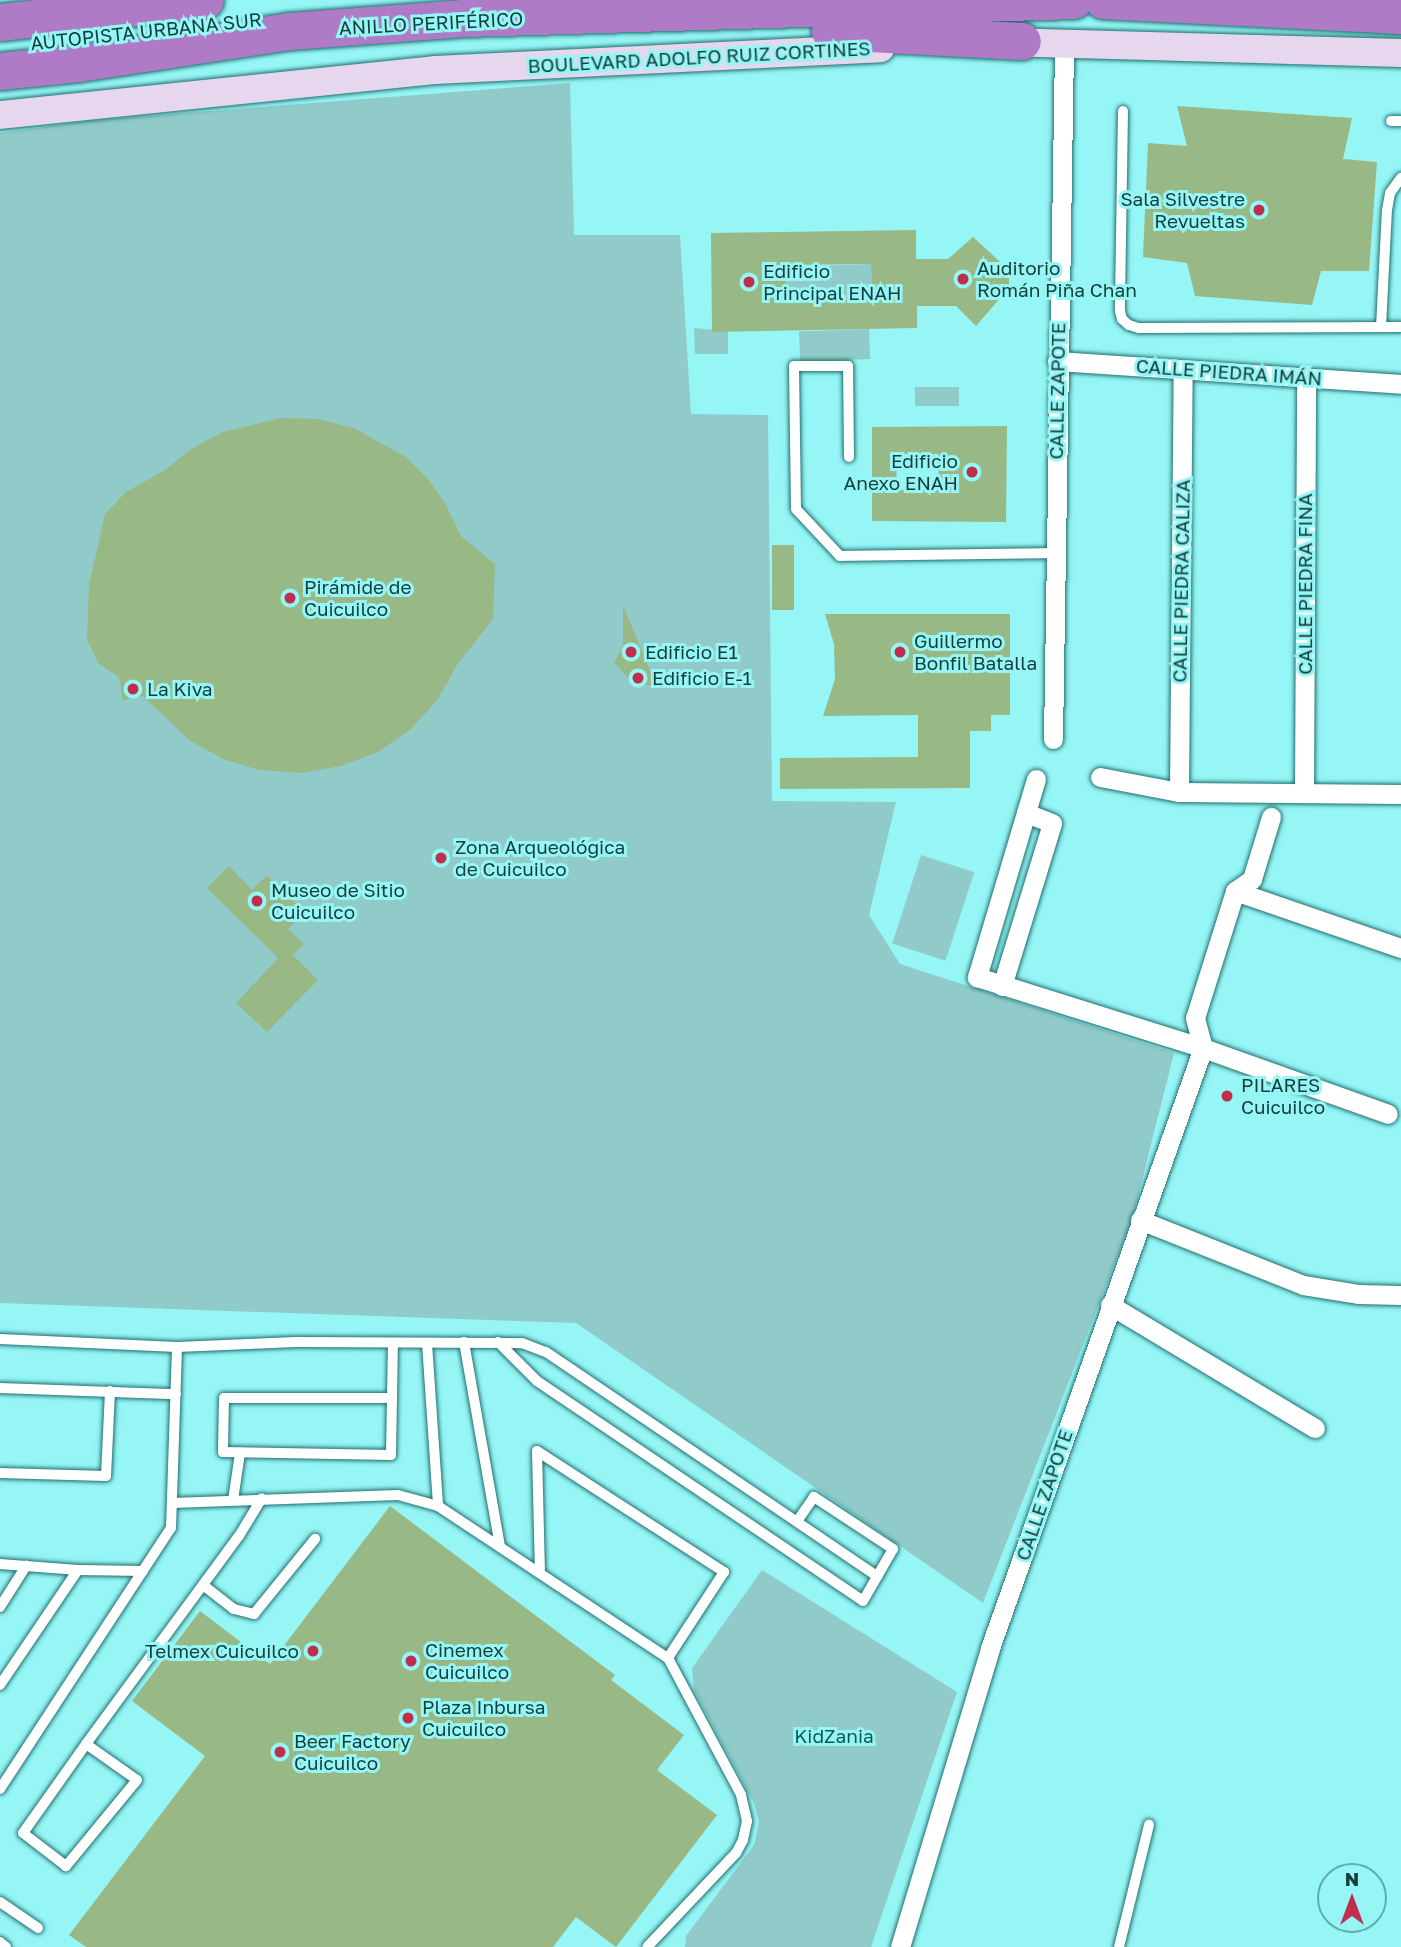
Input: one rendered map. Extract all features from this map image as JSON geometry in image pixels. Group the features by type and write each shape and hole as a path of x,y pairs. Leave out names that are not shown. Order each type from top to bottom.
{"highway":[{"name":"AUTOPISTA URBANA SUR","path":"0,22 205,0"},
{"name":"AUTOPISTA URBANA SUR","path":"0,46 460,0"},
{"name":"ANILLO PERIFÉRICO","path":"0,71 78,63 290,31 464,19 1074,0"},
{"path":"1103,0 1401,15"},
{"path":"1393,0 1401,1"},
{"path":"567,17 1022,41"},
{"path":"0,91 290,31"}],"main road":[{"name":"BOULEVARD ADOLFO RUIZ CORTINES","path":"0,115 435,70 1022,41 1401,53"}],"street":[{"name":"CALLE ZAPOTE","path":"1053,739 1064,43"},
{"name":"CALLE PIEDRA IMÁN","path":"1057,361 1401,384"},
{"name":"CALLE PIEDRA CALIZA","path":"1179,792 1183,370"},
{"name":"CALLE PIEDRA FINA","path":"1304,792 1306,377"},
{"path":"1100,777 1179,792 1401,794"},
{"path":"1036,779 976,977 1203,1048 1388,1114"},
{"path":"1002,986 1052,823 1026,813"},
{"path":"1203,1048 1195,1018 1235,891 1252,879 1271,817"},
{"path":"1235,891 1401,947"},
{"name":"CALLE ZAPOTE","path":"900,1947 990,1648 1203,1048"},
{"path":"1140,1220 1303,1285 1359,1294 1401,1295"},
{"path":"1110,1305 1315,1428"}],"lane":[{"path":"1123,111 1122,319 1139,328 1401,327"},
{"path":"1381,327 1387,210 1390,193 1401,178"},
{"path":"849,457 848,366 794,366 796,509 840,556 1055,553"},
{"path":"0,1339 177,1347 522,1343 546,1352 877,1576"},
{"path":"464,1342 499,1547"},
{"path":"498,1342 537,1381 863,1601 893,1549 814,1497 797,1521"},
{"path":"391,1398 224,1398 223,1452 391,1455 393,1343"},
{"path":"427,1343 438,1506"},
{"path":"0,1790 171,1528 177,1347"},
{"path":"0,1388 176,1394"},
{"path":"0,1473 106,1476 110,1391"},
{"path":"540,1573 537,1451 724,1572 668,1658"},
{"path":"233,1500 240,1453"},
{"path":"172,1503 398,1495 438,1506 668,1658 741,1795 747,1821 743,1840 736,1853 647,1947"},
{"path":"86,1744 137,1780 66,1866 23,1833 86,1744 203,1585 262,1499"},
{"path":"203,1585 234,1609 254,1614 315,1539"},
{"path":"0,1564 78,1570 143,1571"},
{"path":"0,1607 26,1566"},
{"path":"0,1685 78,1570"},
{"path":"1119,1947 1149,1825"},
{"path":"0,1902 38,1928"},
{"path":"0,1942 6,1947"}],"green space":[{"name":"Zona Arqueológica de Cuicuilco","path":"570,83 574,235 680,235 691,414 768,415 772,801 896,802 869,915 900,964 1174,1053 1133,1216 983,1603 576,1323 0,1303 0,133 95,120"},
{"path":"871,264 872,299 787,302 786,267"},
{"path":"694,328 728,331 728,354 695,354"},
{"path":"869,329 870,359 800,361 799,331"},
{"path":"915,387 959,387 959,406 915,406"},
{"path":"921,855 974,872 946,961 892,943"},
{"name":"KidZania","path":"762,1570 957,1692 871,1947 685,1947 686,1936 754,1845 759,1822 754,1803 694,1690 692,1668"}],"building":[{"name":"Sala Silvestre Revueltas","path":"1177,106 1352,118 1343,159 1377,162 1369,271 1321,271 1312,305 1195,296 1187,263 1143,257 1148,143 1187,146"},
{"name":"Edificio Principal ENAH","path":"916,230 916,259 948,259 973,237 1009,270 1009,288 976,326 956,306 917,306 917,328 712,332 711,233","holes":["871,264 872,299 787,301 786,265"]},
{"name":"Pirámide de Cuicuilco","path":"281,418 318,419 354,428 406,457 428,479 445,503 461,536 495,564 493,619 457,665 438,699 411,729 378,752 341,766 300,773 259,770 223,759 189,740 143,696 123,700 119,677 98,663 87,639 89,585 105,514 126,492 165,470 191,449 223,432"},
{"name":"Edificio Anexo ENAH","path":"1007,426 1006,522 872,521 872,427","holes":["896,454 938,454 939,489 897,490"]},
{"path":"772,545 794,545 794,610 772,610"},
{"path":"623,605 656,685 634,685 614,662 623,646"},
{"path":"825,614 1010,614 1010,715 991,715 991,731 970,731 970,788 780,789 780,758 918,757 918,715 823,716 835,679 834,644"},
{"path":"229,866 252,890 267,875 305,913 288,929 304,944 293,955 318,980 267,1032 236,1003 278,958 207,888"},
{"name":"Plaza Inbursa Cuicuilco","path":"390,1506 615,1675 611,1680 684,1735 657,1770 717,1815 616,1947 576,1917 553,1947 86,1947 69,1935 205,1756 132,1701 200,1611 270,1664"}],"place":[{"name":"Sala Silvestre Revueltas","path":"1259,210"},
{"name":"Auditorio Román Piña Chan","path":"963,279"},
{"name":"Edificio Principal ENAH","path":"749,282"},
{"name":"Edificio Anexo ENAH","path":"972,472"},
{"name":"Pirámide de Cuicuilco","path":"290,598"},
{"name":"Edificio E1","path":"631,652"},
{"name":"Guillermo Bonfil Batalla","path":"900,652"},
{"name":"Edificio E-1","path":"638,678"},
{"name":"La Kiva","path":"133,689"},
{"name":"Zona Arqueológica de Cuicuilco","path":"441,858"},
{"name":"Museo de Sitio Cuicuilco","path":"257,901"},
{"name":"PILARES Cuicuilco","path":"1227,1096"},
{"name":"Telmex Cuicuilco","path":"313,1651"},
{"name":"Cinemex Cuicuilco","path":"411,1661"},
{"name":"Plaza Inbursa Cuicuilco","path":"408,1718"},
{"name":"Beer Factory Cuicuilco","path":"280,1752"}]}
